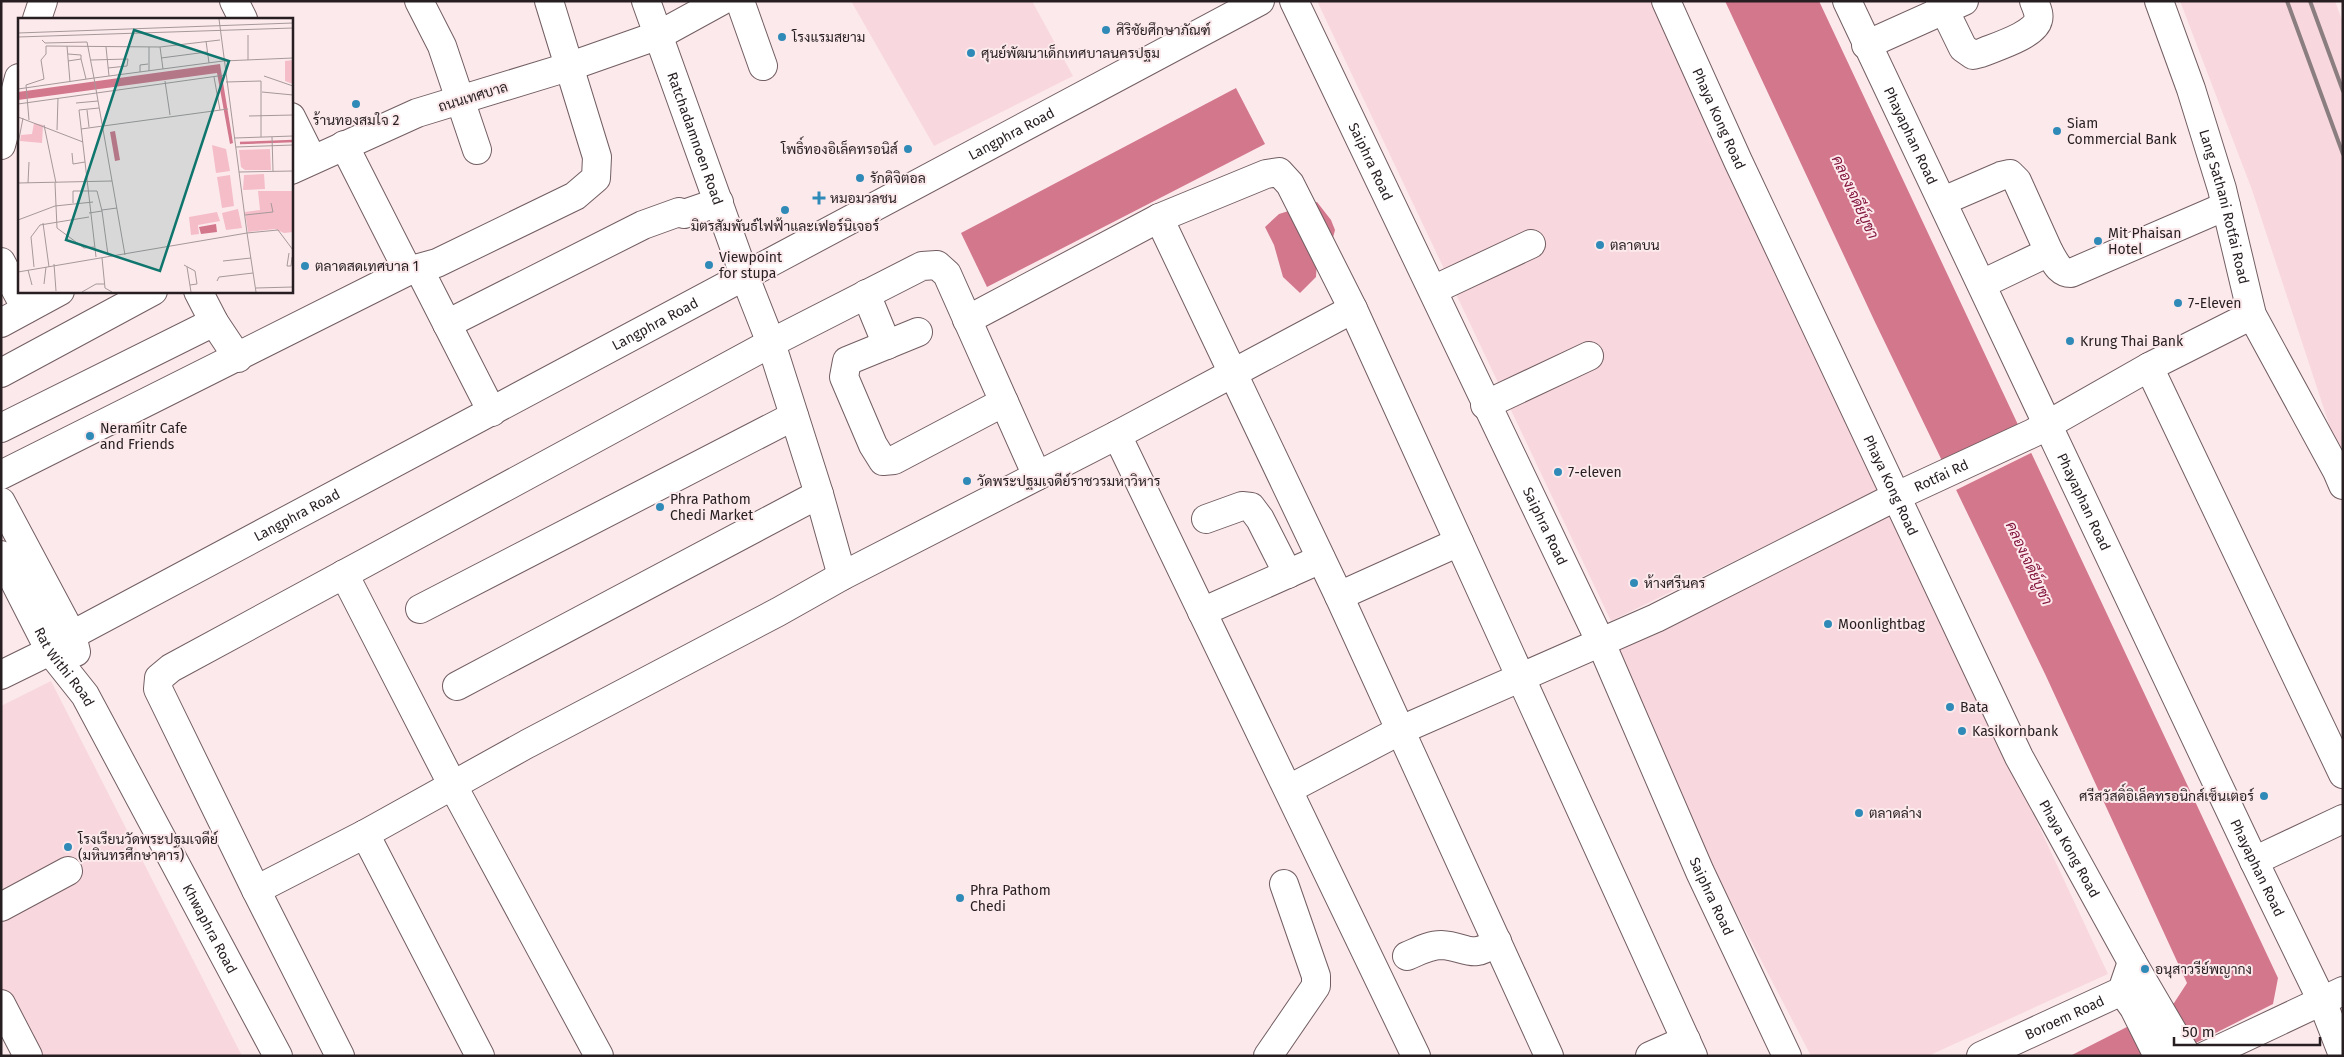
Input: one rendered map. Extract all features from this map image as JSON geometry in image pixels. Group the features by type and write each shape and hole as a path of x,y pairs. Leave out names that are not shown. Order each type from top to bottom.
{"street":[{"path":"37,18 43,1"},
{"path":"234,1 242,18"},
{"path":"420,1 442,46 477,150"},
{"path":"1,475 413,270 437,263 575,196 596,178 597,158 549,1"},
{"name":"Ratchadamnoen Road","path":"646,1 719,202 744,277 771,343 819,494 842,576"},
{"name":"ถนนเทศบาล","path":"302,164 417,114 568,67 659,35 721,1"},
{"path":"740,1 763,66"},
{"name":"Langphra Road","path":"1,675 50,651 72,635 1260,1"},
{"name":"Saiphra Road","path":"1294,1 1433,290 1485,405 1601,643 1700,872 1787,1056"},
{"name":"Phaya Kong Road","path":"1666,1 1738,161 2019,758 2132,962"},
{"name":"Phayaphan Road","path":"1848,1 1866,44 1982,284 2041,429 2254,861 2332,996 2343,1055"},
{"path":"1866,44 1949,4 1963,48 1973,55 1981,53 2032,30 2038,22 2039,14 2034,1"},
{"name":"Lang Sathani Rotfai Road","path":"2159,1 2191,89 2226,206 2252,315 2337,471 2343,486"},
{"path":"1,145 18,82"},
{"path":"292,121 302,164"},
{"path":"344,145 413,270 447,324 492,412"},
{"path":"967,320 1159,218 1266,174 1279,172 1290,184 1354,309 1689,1048 1650,1056"},
{"path":"1943,201 2001,176 2010,174 2017,181 2049,252 2064,273 2071,273 2226,206"},
{"path":"447,324 649,222 679,212 684,214 719,202"},
{"path":"1159,218 1339,596 1550,1056"},
{"path":"1433,290 1531,244"},
{"path":"1982,284 2049,252"},
{"path":"1,262 26,309"},
{"path":"340,1056 256,890 158,689 159,678 171,668 771,343 922,266 937,265 947,274 1037,476"},
{"path":"1,323 58,292"},
{"path":"1,373 151,292"},
{"path":"199,292 214,322 238,358"},
{"path":"866,294 886,345"},
{"path":"256,890 365,834 527,744 778,612 842,576 1117,435 1354,309"},
{"name":"Rotfai Rd","path":"1289,789 1401,730 1656,618 1897,496 2041,429 2149,367 2252,315"},
{"path":"1,428 214,322"},
{"path":"918,332 848,361 844,377 883,461 894,460 1004,402"},
{"path":"1485,405 1589,356"},
{"path":"2149,367 2343,774"},
{"path":"420,609 794,416"},
{"path":"1117,435 1416,1056"},
{"path":"457,686 819,494"},
{"name":"Rat Withi Road","path":"1,502 72,635 85,695"},
{"path":"1206,519 1242,506 1251,507 1260,519 1288,574"},
{"path":"1339,596 1459,542"},
{"name":"Rat Withi Road","path":"1,555 50,651 85,695"},
{"path":"1202,612 1321,559"},
{"path":"344,574 453,786 599,1056"},
{"name":"Khwaphra Road","path":"85,695 278,1056"},
{"path":"2254,861 2343,819"},
{"path":"365,834 480,1056"},
{"path":"1,907 68,871"},
{"path":"1268,1056 1316,986 1316,976 1284,884"},
{"path":"1407,956 1439,945 1452,946 1468,952 1486,950 1497,941"},
{"name":"Boroem Road","path":"1981,1056 2135,996 2132,962"},
{"path":"2135,996 2174,1050"},
{"path":"2205,1056 2332,996"},
{"path":"1,1004 15,1045"}],"shaded area":[{"name":"ศุนย์พัฒนาเด็กเทศบาลนครปฐม","path":"851,1 1032,1 1073,76 934,146"},
{"name":"ตลาดบน","path":"1317,1 1652,1 1882,489 1611,621"},
{"path":"2180,1 2335,1 2343,23 2343,467 2252,190"},
{"name":"ตลาดล่าง","path":"1893,514 2108,974 1928,1056 1811,1056 1601,653"},
{"name":"โรงเรียนวัดพระปฐมเจดีย์ (มหินทรศึกษาคาร)","path":"51,681 242,1056 37,1056 1,988 1,706"}],"water":[{"name":"คลองเจดีย์บูชา","path":"1725,1 1819,1 2278,978 2273,1004 2170,1056 2070,1056 2174,1003 2187,983 2046,676 1874,320"},
{"path":"1236,88 1265,144 987,287 961,233"},
{"path":"1317,202 1331,220 1335,230 1331,245 1317,260 1316,277 1300,293 1283,277 1274,245 1265,227 1279,214"}],"pier":[{"path":"2021,426 2033,452 1954,491 1941,465"}],"railway":[{"path":"2287,1 2343,154"},
{"path":"2310,1 2343,91"}],"place":[{"name":"ศิริชัยศึกษาภัณฑ์","path":"1106,30"},
{"name":"โรงแรมสยาม","path":"782,37"},
{"name":"ศุนย์พัฒนาเด็กเทศบาลนครปฐม","path":"971,53"},
{"name":"ร้านทองสมใจ 2","path":"356,104"},
{"name":"Siam Commercial Bank","path":"2057,131"},
{"name":"โพธิ์ทองอิเล็คทรอนิส์","path":"908,149"},
{"name":"รักดิจิตอล","path":"860,178"},
{"name":"หมอมวลชน","path":"819,198"},
{"name":"มิตรสัมพันธ์ไฟฟ้าและเฟอร์นิเจอร์","path":"785,210"},
{"name":"Mit Phaisan Hotel","path":"2098,241"},
{"name":"ตลาดบน","path":"1600,245"},
{"name":"Viewpoint for stupa","path":"709,265"},
{"name":"ตลาดสดเทศบาล 1","path":"305,266"},
{"name":"7-Eleven","path":"2178,303"},
{"name":"Krung Thai Bank","path":"2070,341"},
{"name":"Neramitr Cafe and Friends","path":"90,436"},
{"name":"7-eleven","path":"1558,472"},
{"name":"วัดพระปฐมเจดีย์ราชวรมหาวิหาร","path":"967,481"},
{"name":"Phra Pathom Chedi Market","path":"660,507"},
{"name":"ห้างศรีนคร","path":"1634,583"},
{"name":"Moonlightbag","path":"1828,624"},
{"name":"Bata","path":"1950,707"},
{"name":"Kasikornbank","path":"1962,731"},
{"name":"ศรีสวัสดิ์อิเล็คทรอนิกส์เซ็นเตอร์","path":"2264,796"},
{"name":"ตลาดล่าง","path":"1859,813"},
{"name":"โรงเรียนวัดพระปฐมเจดีย์ (มหินทรศึกษาคาร)","path":"68,847"},
{"name":"Phra Pathom Chedi","path":"960,898"},
{"name":"อนุสาวรีย์พญากง","path":"2145,969"}]}
